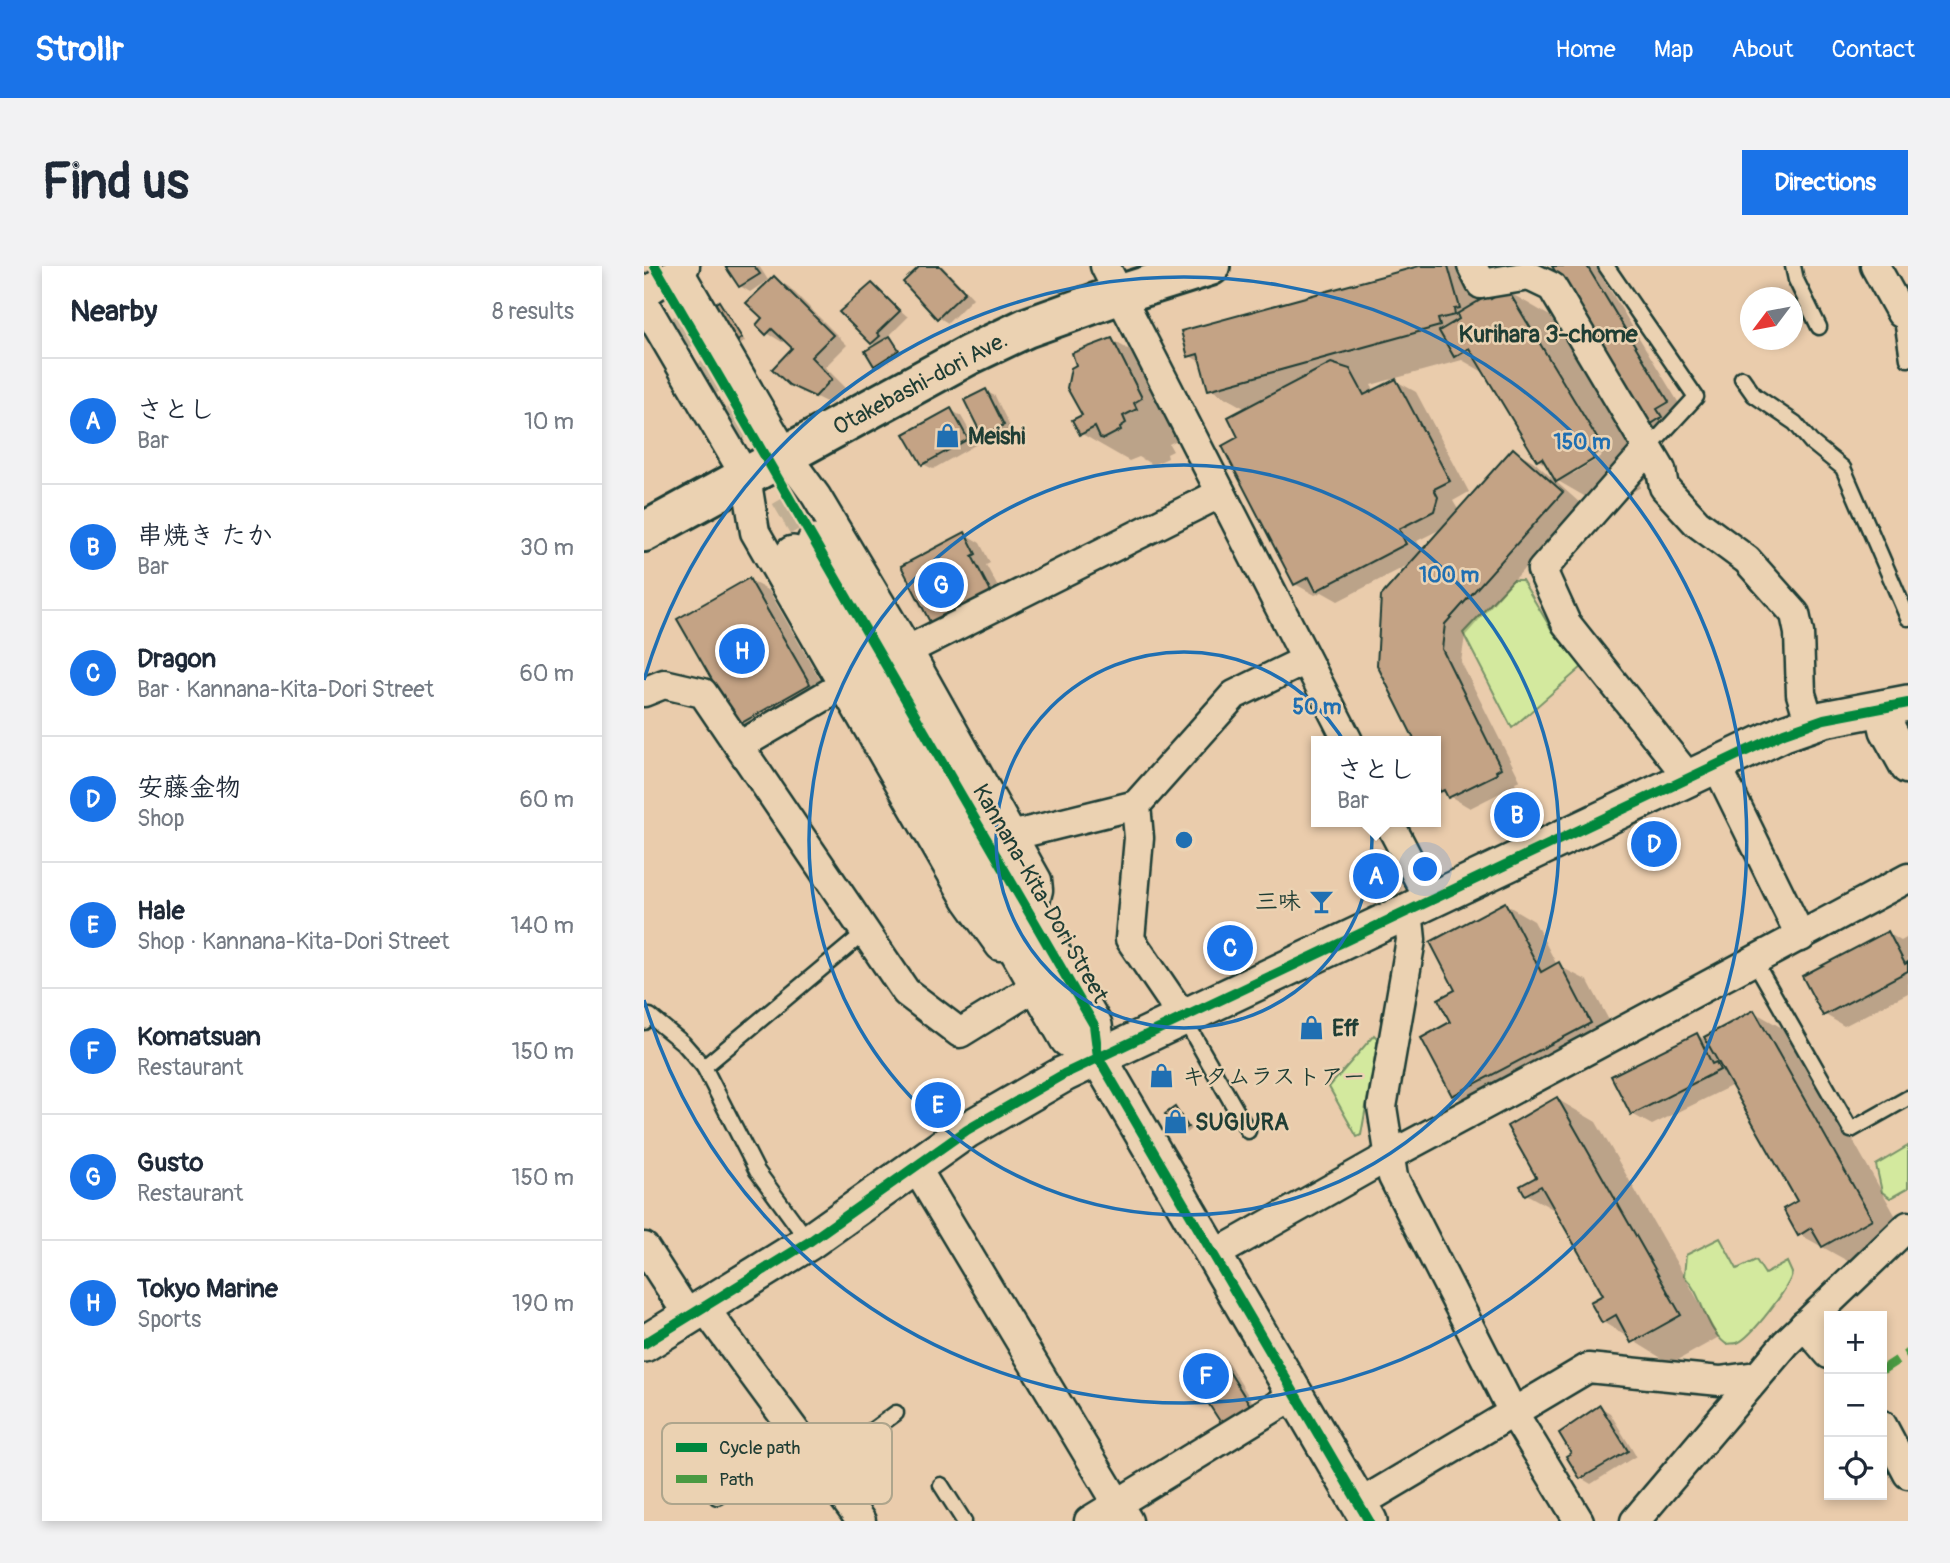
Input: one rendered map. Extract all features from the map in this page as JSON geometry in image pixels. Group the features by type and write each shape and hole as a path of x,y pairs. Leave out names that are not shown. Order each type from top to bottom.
{"main road":[{"name":"Otakebashi-dori Ave.","path":"644,532 1113,280 1210,266"}],"street":[{"path":"1472,266 1481,284 1529,276 1552,287 1661,470 1664,487 1697,523 1747,560 1795,614 1799,633 1801,694 1811,723"},
{"path":"1875,266 1905,310"},
{"path":"644,294 682,269 786,455 816,496 908,650 1037,880 1038,890 1031,918"},
{"path":"1113,280 1345,736"},
{"path":"644,303 746,477 755,532 842,686 967,900 1037,994 958,1032 906,992 703,693 664,684 644,692"},
{"path":"1648,449 1542,570 1566,623 1702,770 1801,937"},
{"path":"908,650 1221,493"},
{"name":"Kannana-Kita-Dori Street","path":"1097,1057 1068,1039 1037,994 804,548 1094,1025 1097,1057 1364,1512"},
{"path":"1011,836 1136,805 1234,695 1306,660"},
{"path":"741,746 842,686"},
{"path":"644,1344 809,1242 915,1166 1026,1093 1702,770 1811,723 1895,706 1888,730 1908,766"},
{"path":"1136,805 1139,838 1130,939 1183,1017"},
{"path":"1391,827 1419,904 1382,1107 1388,1156 1394,1177 1513,1412 1579,1521"},
{"path":"1214,1255 1388,1156 1908,878"},
{"path":"915,1166 1123,1512"},
{"path":"1635,1521 1756,1376 1804,1325 1908,1226"},
{"path":"644,1247 786,1423"},
{"path":"1804,1325 1824,1348"},
{"path":"1364,1512 1513,1412 1588,1368 1720,1381 1756,1376"},
{"path":"1089,1521 1123,1512 1296,1394"},
{"path":"1887,1434 1908,1474"},
{"path":"848,1504 861,1521"}],"lane":[{"path":"1606,266 1696,397 1648,449"},
{"path":"1793,266 1796,281 1819,327"},
{"path":"1905,310 1908,359"},
{"path":"1742,378 1754,395 1795,423 1811,442 1843,468 1908,618"},
{"path":"704,1067 864,933"},
{"path":"1755,962 1851,1130 1908,1098"},
{"path":"644,1022 650,1016 683,1043 704,1067 757,1171 809,1242"},
{"path":"1183,1017 1248,1131"},
{"path":"882,1423 896,1413"},
{"path":"941,1485 964,1521"}],"green space":[{"path":"1513,580 1522,580 1553,632 1582,667 1512,728 1463,633"},
{"path":"1374,1035 1378,1039 1361,1135 1357,1137 1329,1087"},
{"path":"1908,1146 1908,1188 1890,1198 1882,1192 1876,1165"},
{"path":"1720,1238 1737,1269 1756,1260 1765,1274 1787,1262 1792,1273 1785,1289 1769,1311 1751,1332 1736,1343 1726,1344 1718,1337 1691,1284 1684,1276 1686,1255"}],"building":[{"path":"725,266 754,266 760,274 739,287"},
{"path":"920,266 940,266 965,292 937,319 903,282"},
{"path":"1419,266 1448,266 1460,308 1454,309 1455,315 1438,319 1440,326 1208,390 1198,354 1188,357 1181,331"},
{"path":"1552,266 1587,266 1669,402 1657,409 1662,417 1648,426"},
{"path":"774,276 833,335 811,357 832,379 815,397 789,385 772,369 792,348 772,329 766,335 756,325 762,318 746,303"},
{"path":"872,283 900,311 877,333 880,336 871,344 839,312"},
{"path":"1507,289 1603,448 1592,455 1594,459 1556,482 1542,458 1537,461 1469,348 1454,357 1439,331 1459,319 1457,314 1489,295 1491,299"},
{"path":"719,301 742,338 735,343 711,306"},
{"path":"890,336 899,350 874,366 865,351"},
{"path":"1112,338 1142,398 1134,403 1137,409 1123,416 1126,423 1120,427 1121,430 1104,439 1100,438 1095,427 1080,435 1072,420 1082,415 1067,388 1071,368 1076,365 1072,353"},
{"path":"1331,363 1350,369 1364,395 1396,379 1450,481 1434,489 1438,497 1434,511 1399,529 1406,544 1316,591 1309,577 1294,585 1222,446 1238,437 1228,417"},
{"path":"986,389 1004,425 982,436 964,400"},
{"path":"951,408 968,439 922,465 904,434"},
{"path":"1513,448 1563,492 1445,624 1442,649 1501,768 1496,771 1497,774 1448,798 1444,790 1441,792 1441,736 1412,736 1377,665 1381,596"},
{"path":"965,532 976,554 972,556 993,596 933,628 901,566"},
{"path":"749,578 810,684 738,725 677,619"},
{"path":"1505,902 1541,972 1559,962 1591,1023 1452,1096 1421,1038 1450,1022 1438,999 1455,990 1430,942"},
{"path":"1888,931 1905,964 1908,962 1908,971 1823,1016 1802,976"},
{"path":"1754,1010 1872,1219 1822,1247 1811,1228 1798,1236 1783,1209 1797,1201 1704,1037"},
{"path":"1697,1033 1712,1064 1716,1062 1720,1070 1631,1115 1611,1076"},
{"path":"1557,1097 1681,1315 1631,1343 1616,1315 1602,1323 1590,1302 1603,1295 1541,1186 1525,1195 1520,1186 1536,1177 1507,1126"},
{"path":"1175,1107 1188,1127 1177,1134 1165,1114"},
{"path":"1218,1354 1250,1405 1221,1423 1188,1372"},
{"path":"1600,1405 1628,1451 1580,1479 1566,1456 1571,1453 1559,1433"}],"tunnel":[{"path":"655,266 815,542"}],"marked path":[{"path":"1887,1367 1908,1353"}],"cycle path":[{"path":"655,266 1094,1025 1098,1057 1369,1521"},
{"path":"644,1344 809,1242 967,1130 1064,1074 1784,733 1824,719 1908,703"}],"place":[{"name":"Meishi","path":"948,436"},
{"name":"Gusto","path":"941,585"},
{"name":"Tokyo Marine","path":"742,651"},
{"name":"串焼き たか","path":"1517,815"},
{"name":"安藤金物","path":"1654,844"},
{"name":"さとし","path":"1376,876"},
{"name":"三味","path":"1321,901"},
{"name":"Dragon","path":"1230,948"},
{"name":"Eff","path":"1312,1028"},
{"name":"キタムラストアー","path":"1162,1076"},
{"name":"Hale","path":"938,1105"},
{"name":"SUGIURA","path":"1175,1122"},
{"name":"Komatsuan","path":"1206,1376"}],"district":[{"name":"Kurihara 3-chome","path":"1548,334"}]}
